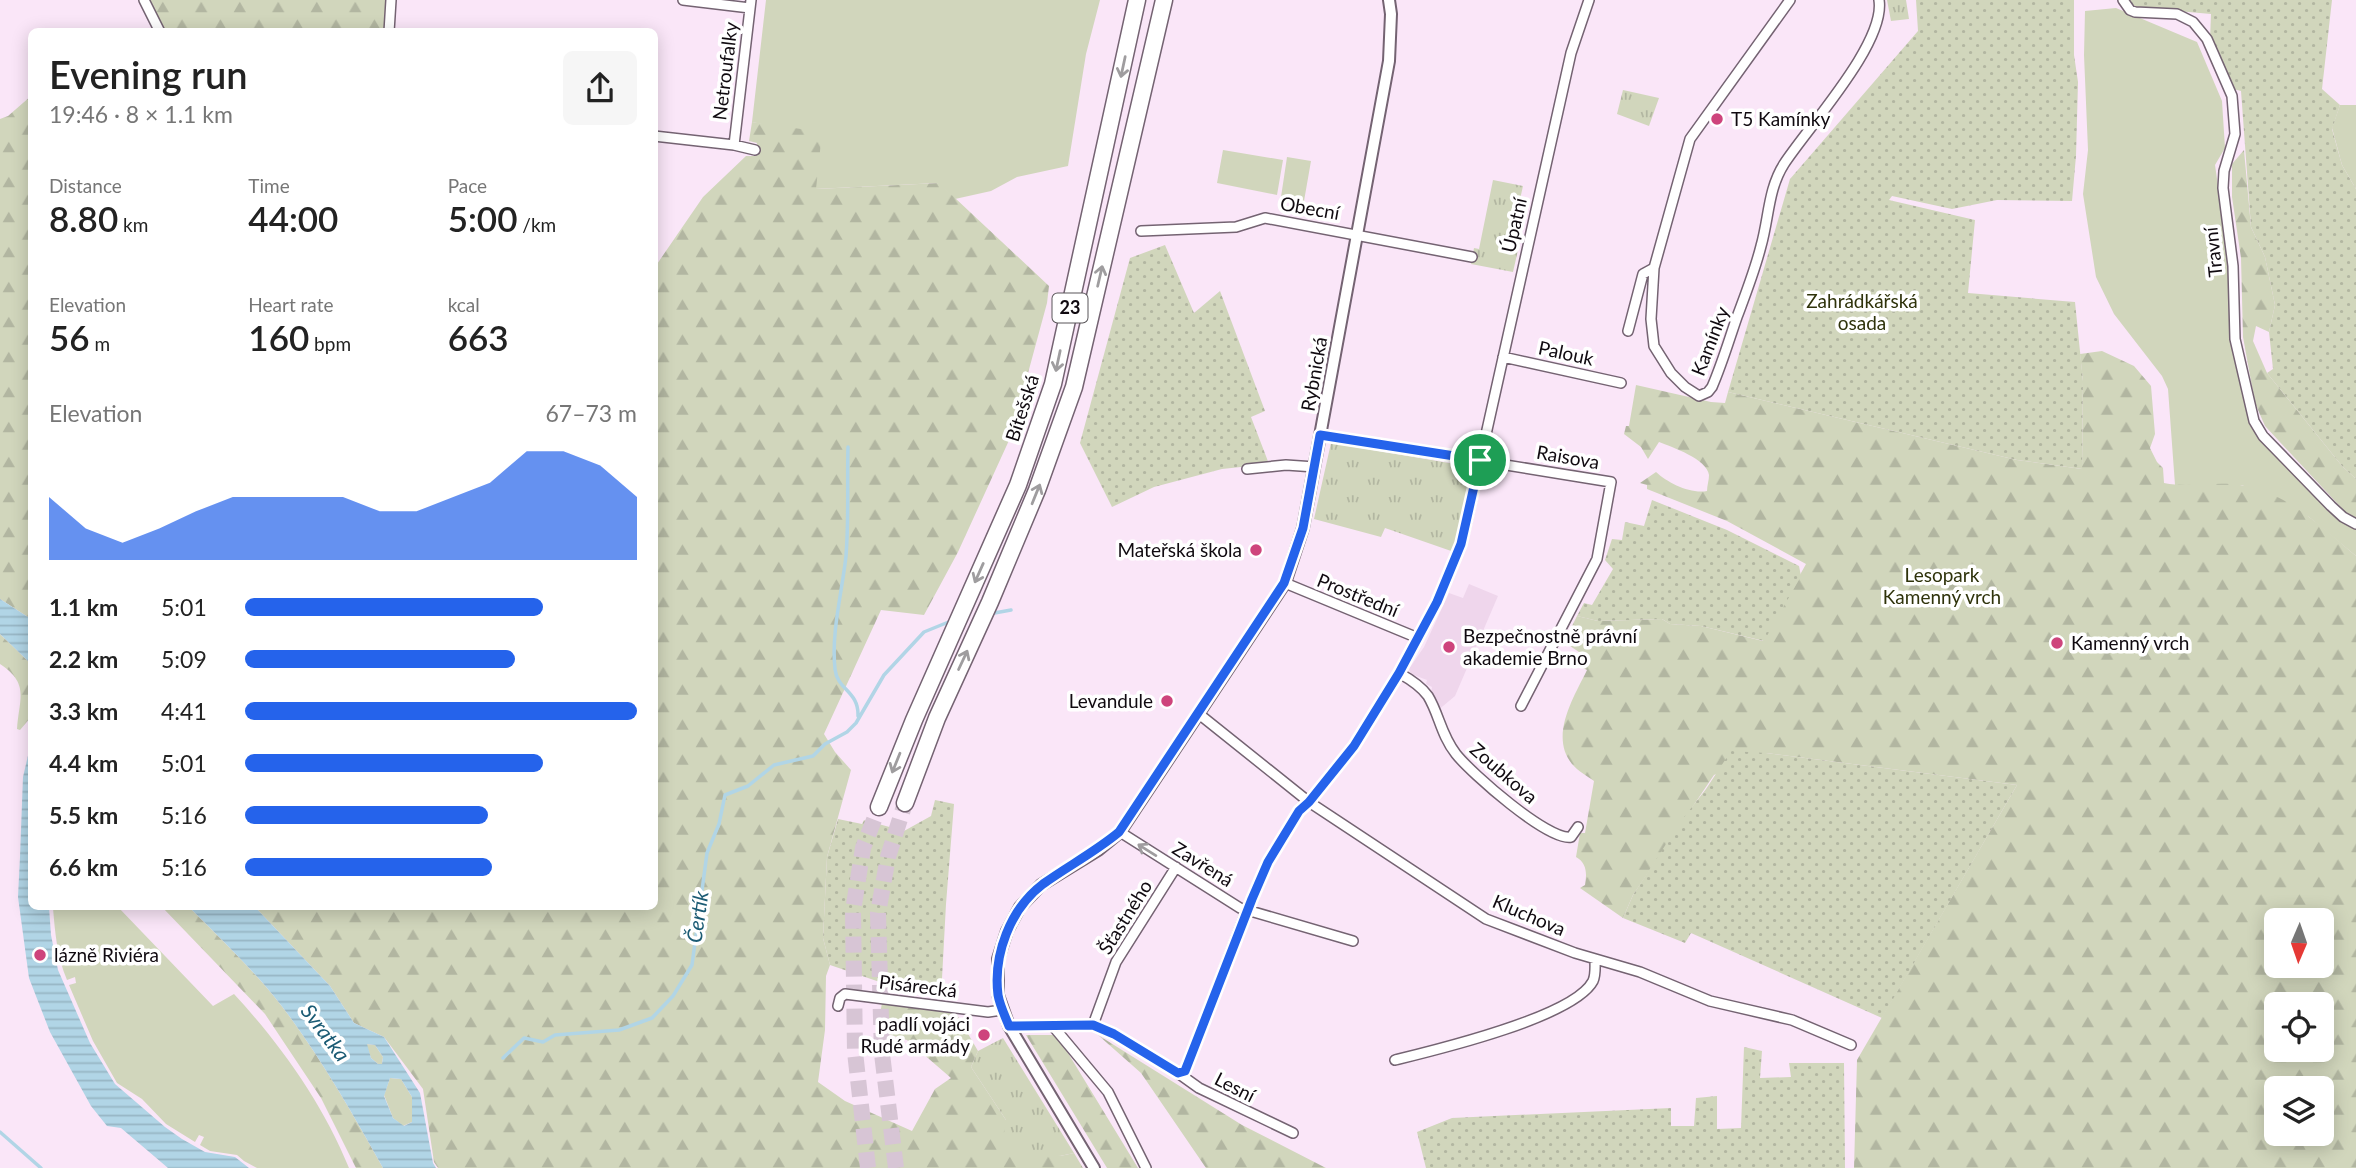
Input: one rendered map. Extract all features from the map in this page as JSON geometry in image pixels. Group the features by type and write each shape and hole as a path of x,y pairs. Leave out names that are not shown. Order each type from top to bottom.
{"highway":[{"name":"Bítešská","path":"879,807 914,720 1018,485 1053,384 1137,0"},
{"name":"23","path":"905,803 937,718 1037,490 1074,387 1164,0"},
{"path":"1153,50 1170,0"}],"street":[{"path":"144,0 158,28"},
{"path":"389,28 391,0"},
{"path":"683,0 750,4"},
{"name":"Rybnická","path":"1009,1026 998,995 998,960 1007,931 1020,907 1041,885 1098,850 1119,832 1284,583 1303,528 1389,61 1389,0"},
{"name":"Úpatní","path":"1480,460 1571,53 1589,0"},
{"name":"Kamínky","path":"1790,0 1690,139 1654,268 1651,319 1654,346 1667,367 1694,394 1703,396 1716,377 1752,280 1774,183 1785,162 1834,98 1876,29 1880,14 1879,0"},
{"name":"Travní","path":"2123,0 2130,10 2135,12 2177,14 2186,17 2200,28 2232,96 2235,134 2224,170 2223,187 2233,266 2235,339 2255,421 2263,436 2331,506 2356,524"},
{"name":"Netroufalky","path":"734,145 750,4"},
{"name":"Netroufalky","path":"658,136 755,150"},
{"name":"Obecní","path":"1141,231 1236,227 1265,218 1472,257"},
{"path":"1628,331 1643,274 1654,268"},
{"name":"Palouk","path":"1503,358 1621,383"},
{"name":"Raisova","path":"1320,435 1611,482 1597,559 1521,706"},
{"path":"1178,1073 1185,1071 1247,911 1281,840 1299,811 1354,746 1399,673 1437,602 1461,544 1480,460"},
{"path":"1247,469 1286,465 1315,467"},
{"name":"Prostřední","path":"1284,583 1418,638"},
{"name":"Zoubkova","path":"1399,673 1419,686 1428,696 1443,734 1455,753 1474,773 1523,814 1561,837 1571,837 1578,827"},
{"name":"Kluchova","path":"1199,714 1309,802 1486,919 1595,959 1640,972 1710,1001 1792,1020 1851,1045"},
{"name":"Zavřená","path":"1119,832 1247,911 1353,941"},
{"name":"Šťastného","path":"1093,1025 1116,962 1176,867"},
{"path":"1395,1060 1461,1044 1564,1004 1580,994 1593,980 1595,959"},
{"name":"Pisárecká","path":"838,1006 840,998 845,994 988,1012 1002,1010"},
{"path":"1052,1025 1108,1093 1146,1168"},
{"name":"Lesní","path":"1009,1026 1093,1025 1114,1034 1199,1088 1293,1133"},
{"path":"1009,1026 1094,1168"}],"shaded area":[{"name":"Bezpečnostně právní akademie Brno","path":"1469,584 1498,596 1455,696 1437,711 1431,694 1432,687 1426,684 1427,680 1411,674 1409,669 1424,647 1449,593 1463,598"}],"green space":[{"path":"149,0 388,0 387,28 153,28 162,25"},
{"path":"766,0 1100,0 1086,54 1068,166 1017,177 991,191 955,199 938,183 815,189 766,125 752,122"},
{"path":"1887,0 1906,0 1909,19 1891,21"},
{"name":"Zahrádkářská osada","path":"1916,0 2074,0 2074,55 2078,82 2072,201 1997,200 1952,209 1892,196 1889,200 1975,220 1968,293 2075,302 2083,381 2082,469 2017,460 1728,392 1790,179 1918,31"},
{"path":"2130,0 2332,0 2322,89 2340,105 2332,129 2342,165 2356,189 2356,479 2342,466 2267,373 2273,369 2269,332 2275,305 2265,257 2251,227 2241,91 2229,88 2210,40 2211,14 2132,7"},
{"path":"2116,8 2197,42 2222,101 2225,148 2215,165 2231,276 2232,341 2254,431 2341,520 2356,528 2356,556 2309,517 2242,485 2175,485 2168,389 2162,376 2114,314 2096,277 2083,194 2088,150 2085,11"},
{"path":"1623,90 1659,98 1649,126 1617,114"},
{"path":"28,99 28,617 0,599 0,119 8,116"},
{"path":"2340,105 2356,105 2356,189 2342,165 2332,128"},
{"path":"752,122 822,132 816,189 939,183 1049,286 1047,303 1011,436 958,552 924,615 881,610 824,734 851,770 827,857 823,938 830,965 826,976 825,1030 818,1082 845,1101 912,1131 935,1089 951,1078 907,1040 877,1031 882,1003 956,1013 978,1051 971,1067 1006,1120 1060,1156 1074,1153 1083,1168 438,1168 434,1162 423,1089 384,1037 354,1023 330,986 258,910 658,910 658,263 703,197 746,156 755,156 757,143 749,141"},
{"path":"1223,150 1283,160 1277,195 1217,183"},
{"path":"2244,150 2251,227 2265,257 2275,305 2269,332 2256,326 2253,341 2267,373 2342,466 2356,479 2356,520 2348,515 2265,426 2255,403 2243,337 2241,258 2232,197 2232,164"},
{"path":"1287,157 1311,161 1304,201 1281,197"},
{"path":"1493,180 1523,186 1512,235 1521,237 1513,272 1471,264 1474,248 1479,249"},
{"path":"1165,245 1194,313 1220,291 1265,411 1251,417 1269,464 1222,469 1154,487 1112,507 1080,443 1130,258"},
{"name":"Lesopark Kamenný vrch","path":"2102,351 2134,366 2151,386 2155,434 2150,448 2163,468 2164,483 2231,484 2272,494 2317,523 2356,556 2356,1168 1854,1168 1857,1060 2017,785 1766,753 1714,775 1633,895 1623,918 1580,888 1585,885 1586,873 1582,862 1576,857 1580,833 1585,833 1594,781 1572,764 1563,741 1563,729 1570,704 1587,670 1577,665 1582,654 1564,642 1577,616 1598,621 1662,619 1670,624 1701,626 1763,641 1806,564 1727,521 1647,489 1647,485 1640,483 1656,472 1680,487 1707,491 1709,475 1707,469 1696,459 1659,442 1648,459 1641,447 1624,434 1626,426 1629,426 1636,385 1711,402 1725,403 1728,392 2017,460 2082,469 2083,381 2080,354"},
{"path":"1331,443 1473,467 1454,552 1385,528 1381,537 1314,519"},
{"path":"1652,500 1727,530 1799,566 1801,576 1764,641 1701,626 1670,624 1662,619 1598,621 1577,616 1584,603 1592,605 1613,569 1605,560 1612,539 1622,540 1625,522 1644,526"},
{"path":"0,634 28,661 28,721 20,730 17,729 19,685 16,678 0,664"},
{"path":"1731,751 1766,753 2017,785 1882,1018 1691,933 1685,943 1623,918 1633,895"},
{"path":"935,800 954,804 941,997 906,991 830,965 823,938 827,857 838,819 862,824 864,820 904,831 931,816"},
{"path":"53,910 121,910 213,1006 234,994 268,1034 314,1098 349,1168 257,1168 237,1155 210,1151 200,1145 204,1137 199,1135 195,1142 166,1124 142,1099 117,1083 93,1041 69,985 76,983 75,977 67,980 56,935"},
{"path":"165,910 192,910 267,988 315,1054 383,1168 356,1168 321,1098 265,1014"},
{"path":"1026,1035 1057,1035 1138,1168 1107,1168"},
{"path":"1098,1035 1242,1125 1326,1168 1206,1168 1141,1073"},
{"path":"1003,1038 1074,1153 1060,1156 1002,1147 1006,1120 971,1067 978,1051"},
{"path":"366,1044 375,1045 383,1057 382,1064 371,1058"},
{"path":"1744,1047 1762,1051 1760,1078 1791,1077 1789,1063 1844,1063 1845,1168 1426,1168 1417,1132 1452,1118 1671,1108 1671,1126 1694,1126 1696,1098 1717,1096 1717,1129 1741,1128"},
{"path":"390,1078 401,1079 412,1097 412,1122 403,1126 393,1118 384,1095"}],"water":[{"path":"0,599 28,617 28,661 0,634"},
{"name":"lázně Riviéra","path":"28,756 28,910 49,910 58,970 90,1043 115,1084 165,1127 205,1152 235,1157 249,1168 168,1168 121,1128 107,1126 91,1106 50,1032 29,978 18,897 23,777"},
{"name":"Svratka","path":"192,910 258,910 330,986 354,1023 384,1037 420,1093 436,1168 383,1168 303,1035 255,974","holes":["367,1044 375,1045 383,1057 382,1064 371,1058","390,1078 401,1079 412,1097 412,1122 404,1126 393,1118 384,1096"]}],"waterway":[{"name":"Čertík","path":"848,447 847,542 834,655 837,676 855,701 858,716"},
{"name":"Čertík","path":"989,614 1011,610"},
{"name":"Čertík","path":"503,1058 524,1038 543,1042 555,1035 619,1030 652,1018 673,996 692,965 707,853 719,824 725,795 748,786 774,765 813,756 825,744 847,732 856,723 884,675 924,632 951,621"},
{"path":"0,1132 41,1168"}],"tunnel":[{"path":"896,1168 882,1054 878,913 888,857 905,803"},
{"path":"868,1168 855,1052 853,911 863,848 879,807"}],"place":[{"name":"T5 Kamínky","path":"1717,119"},
{"name":"Mateřská škola","path":"1256,550"},
{"name":"Kamenný vrch","path":"2057,643"},
{"name":"Bezpečnostně právní akademie Brno","path":"1449,647"},
{"name":"Levandule","path":"1167,701"},
{"name":"lázně Riviéra","path":"40,955"},
{"name":"padlí vojáci Rudé armády","path":"984,1035"}],"route":[{"path":"1320,435 1480,460 1461,544 1437,602 1399,673 1354,746 1299,811 1268,862 1185,1071 1178,1073 1114,1034 1093,1025 1009,1026 998,995 998,960 1007,931 1020,907 1041,885 1098,850 1119,832 1284,583 1303,528 1320,435"}]}
